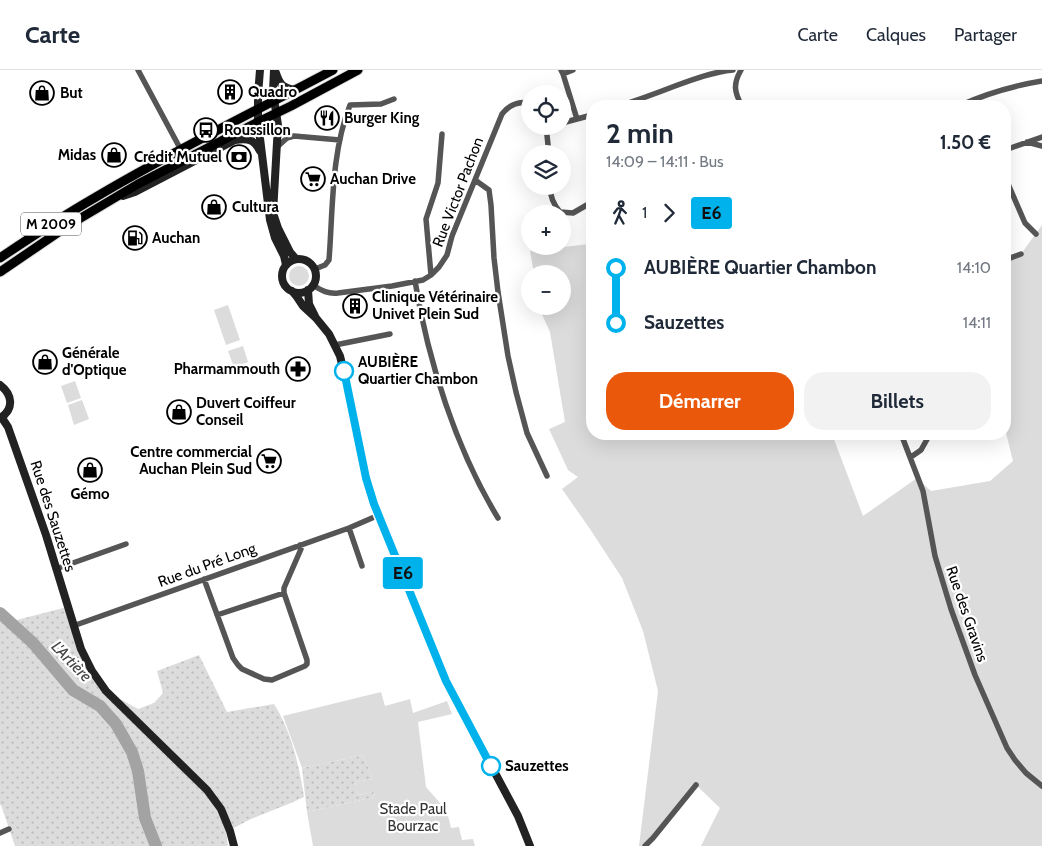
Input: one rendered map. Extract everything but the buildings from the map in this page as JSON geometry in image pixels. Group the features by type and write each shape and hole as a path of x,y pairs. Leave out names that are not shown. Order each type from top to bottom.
{"main road":[{"path":"260,70 257,108 270,220 286,265"},
{"path":"274,70 280,85 295,90"},
{"path":"274,70 274,100 278,125 273,213 278,228 290,252 296,259"},
{"name":"M 2009","path":"0,258 42,229 104,192 257,108 333,70"},
{"name":"M 2009","path":"0,272 54,235 138,184 227,141 258,122 358,70"},
{"path":"112,199 134,192 227,141 241,139 252,141 257,145 263,158"},
{"path":"316,318 292,291 286,287 283,279 283,271 286,265 296,259 300,258 307,261 315,269 316,277 311,288 309,304 340,356 366,478 378,515 446,681 518,816 530,846"},
{"path":"292,291 299,293 311,288"},
{"path":"0,385 7,390 10,406 1,418"},
{"name":"Rue des Sauzettes","path":"1,418 8,427 12,437 73,626 92,671 106,692 207,790 221,810 234,846"}],"street":[{"path":"138,70 181,150"},
{"path":"573,70 562,72 577,119"},
{"path":"637,100 694,79 733,70"},
{"path":"739,100 735,91 737,78 741,70"},
{"path":"976,100 980,96 1042,81"},
{"path":"315,269 325,265 329,260 335,176 340,140 350,105 381,104 394,99"},
{"name":"Rue Victor Pachon","path":"311,288 332,294 423,280 431,274 447,255 452,236 502,114 506,109 521,102"},
{"path":"571,121 586,117"},
{"path":"431,274 426,219 438,183 442,134"},
{"path":"276,148 287,138 294,136 340,140"},
{"path":"1011,148 1042,137"},
{"path":"1027,142 1042,146"},
{"path":"475,180 489,190 494,258 508,356 527,433 547,476"},
{"path":"1011,191 1025,223 1036,234"},
{"path":"551,195 555,207 560,212 573,212 586,205"},
{"path":"1011,258 1021,254"},
{"path":"416,281 422,318 441,389 473,473 498,518"},
{"path":"335,346 390,334"},
{"name":"Rue des Gravins","path":"903,440 923,491 934,556 975,675 1007,748 1026,773 1042,786"},
{"path":"911,458 921,450 927,440"},
{"name":"Rue du Pré Long","path":"73,626 349,528 378,515"},
{"path":"349,528 362,566"},
{"path":"56,569 126,544"},
{"path":"204,579 232,658 242,669 264,679 272,680 307,664 284,593 284,588 301,549 300,545"},
{"path":"217,615 284,593"},
{"path":"645,846 696,785"},
{"path":"0,833 9,829"}],"green space":[{"path":"1042,225 1042,846 701,846 720,808 696,785 645,846 639,846 658,691 643,631 622,578 562,489 578,477 568,470 549,429 565,422 550,332 542,315 571,315 571,265 532,265 531,255 571,255 571,246 586,244 586,440 834,440 863,516 917,478 931,491 990,481 1013,461 1008,440 1011,440 1011,258 1021,254"},
{"path":"299,266 306,269 309,276 306,283 299,286 292,283 289,276 292,269"},
{"path":"228,305 240,340 226,345 214,310"},
{"path":"243,346 248,362 234,367 228,351"},
{"path":"75,381 81,398 67,403 61,386"},
{"path":"82,400 89,419 74,425 68,405"},
{"path":"67,607 81,649 106,691 138,709 154,703 163,693 157,671 199,655 227,712 274,704 294,748 304,797 251,819 226,832 228,846 15,846 0,805 0,613 9,622"},
{"name":"Stade Paul Bourzac","path":"381,692 385,706 410,699 413,713 447,701 452,714 418,722 426,787 447,811 451,828 459,827 462,840 473,839 475,846 313,846 307,812 375,797 374,792 358,795 355,782 373,779 363,755 302,768 283,716"},
{"path":"363,755 373,779 355,782 358,795 374,792 375,797 307,812 302,768"}],"waterway":[{"name":"L'Artière","path":"0,613 33,643 73,690 100,706 116,724 132,752 138,771 145,818 156,846"}],"bus line":[{"name":"E6","path":"344,371 366,478 374,504 446,681 491,766"}],"place":[{"name":"Quadro","path":"230,92"},
{"name":"But","path":"42,93"},
{"name":"Burger King","path":"327,118"},
{"name":"Roussillon","path":"206,130"},
{"name":"Midas","path":"114,155"},
{"name":"Crédit Mutuel","path":"239,157"},
{"name":"Auchan Drive","path":"313,179"},
{"name":"Cultura","path":"214,207"},
{"name":"Auchan","path":"135,238"},
{"name":"Clinique Vétérinaire Univet Plein Sud","path":"355,306"},
{"name":"Générale d'Optique","path":"45,362"},
{"name":"Pharmammouth","path":"298,369"},
{"name":"AUBIÈRE Quartier Chambon","path":"344,371"},
{"name":"Duvert Coiffeur Conseil","path":"179,412"},
{"name":"Centre commercial Auchan Plein Sud","path":"269,461"},
{"name":"Gémo","path":"90,470"},
{"name":"Sauzettes","path":"491,766"}]}
